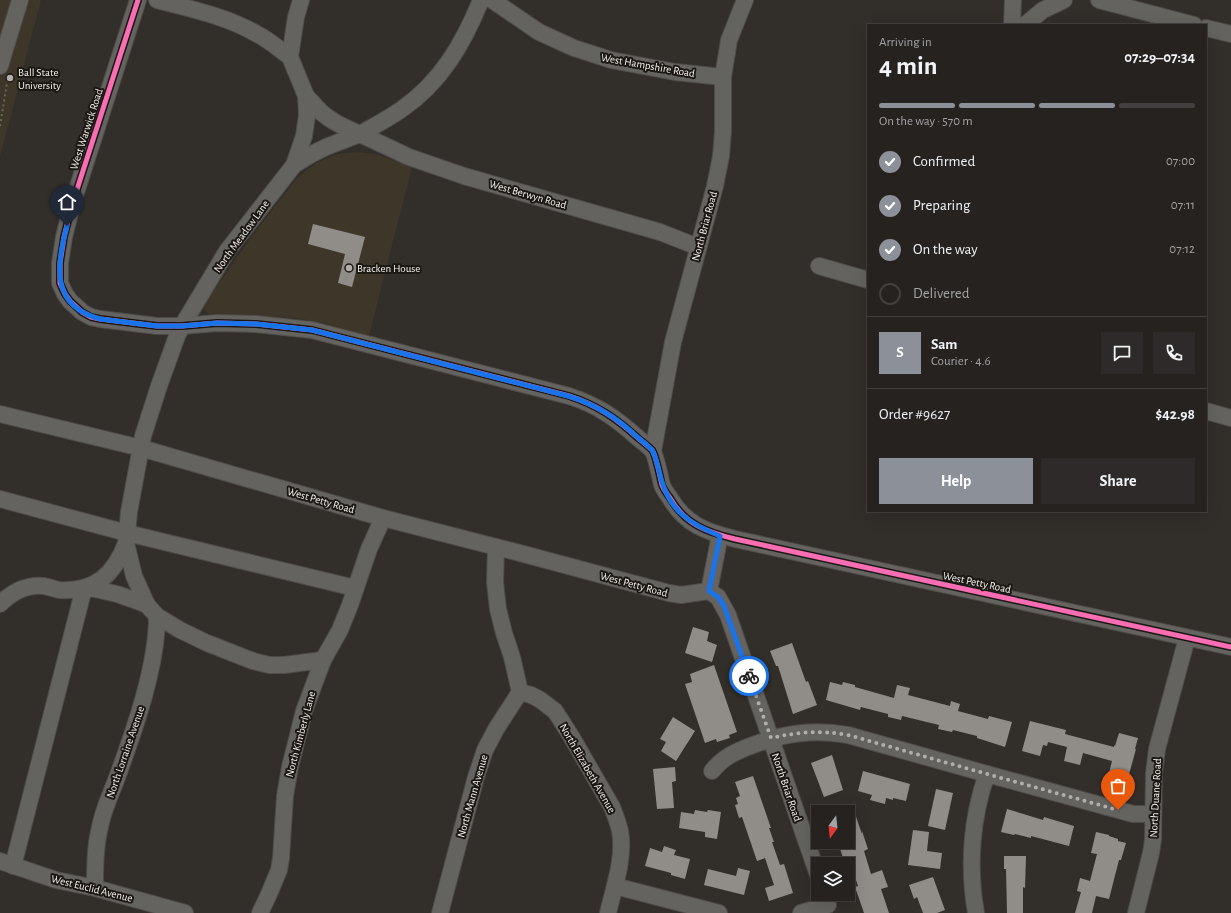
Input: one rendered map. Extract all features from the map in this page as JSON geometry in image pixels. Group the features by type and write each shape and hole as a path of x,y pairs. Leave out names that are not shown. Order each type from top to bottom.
{"street":[{"path":"0,66 20,0"},
{"name":"West Warwick Road","path":"138,0 72,206 64,237 60,263 60,283 70,302 82,312 92,317 138,324 182,326 217,323 256,324 312,330 568,396 592,404 624,425 653,451"},
{"path":"157,0 237,24 256,33 290,57 296,16 301,0"},
{"path":"294,165 326,147 360,134 401,110 412,101 445,69 462,40 481,0"},
{"name":"West Hampshire Road","path":"492,0 539,32 574,48 618,61 675,72 723,77"},
{"name":"North Briar Road","path":"653,451 673,342 715,186 721,156 723,131 723,77 729,40 745,0"},
{"path":"1012,24 1013,0"},
{"path":"1026,24 1043,10 1064,0"},
{"path":"1099,0 1190,24"},
{"path":"1207,28 1231,34"},
{"name":"North Meadow Lane","path":"127,538 132,491 143,436 177,336 228,251 294,165 307,126 308,114 306,96 290,57"},
{"name":"West Berwyn Road","path":"306,96 322,112 345,128 409,157 496,185 660,232 698,247"},
{"path":"819,266 867,280"},
{"path":"1207,410 1231,405"},
{"path":"1207,410 1231,418"},
{"name":"West Petty Road","path":"0,414 141,448 383,518 670,594 682,595 709,591"},
{"path":"653,451 663,488 675,508 691,523 720,536 709,591"},
{"path":"0,499 127,538 355,588"},
{"name":"North Kimberly Lane","path":"260,913 269,894 281,858 285,796 290,768 304,711 323,660 340,630 369,549 383,518"},
{"name":"West Petty Road","path":"720,536 1231,647"},
{"path":"6,864 84,588 99,581 115,566 122,553 127,538"},
{"path":"127,538 134,576 152,611"},
{"path":"496,547 495,582 498,609 512,657 520,692"},
{"path":"0,604 6,597 18,590 32,586 44,586 58,590 84,588 95,589 117,594 152,611 180,630 207,643 253,661 269,665 284,665 323,660"},
{"name":"North Briar Road","path":"709,591 718,597 724,606 812,857"},
{"name":"North Lorraine Avenue","path":"95,888 96,856 100,825 137,719 148,681 157,634 152,611"},
{"name":"North Duane Road","path":"1136,913 1151,853 1154,834 1154,772 1157,749 1187,638"},
{"name":"North Elizabeth Avenue","path":"520,692 539,699 555,711 571,736 617,818 621,841 620,857 608,913"},
{"name":"North Mann Avenue","path":"440,913 476,777 485,750 496,729 520,692"},
{"path":"712,771 717,764 734,752 771,738 802,732 832,732 848,735 1133,814 1153,814"},
{"path":"976,913 973,900 972,876 974,834 979,797 987,774"},
{"name":"West Euclid Avenue","path":"6,864 56,880 95,888 185,913"},
{"path":"615,886 719,913"},
{"path":"801,913 828,904"}],"shaded area":[{"name":"Ball State University","path":"0,0 41,0 0,157"},
{"path":"358,152 376,154 412,167 369,336 323,323 296,318 209,314 205,311 204,305 252,236 296,179 316,163 337,154"}],"building":[{"name":"Bracken House","path":"313,224 365,237 352,287 338,283 345,254 308,244"},
{"path":"693,627 709,632 707,641 717,645 712,662 685,653"},
{"path":"792,643 806,682 808,681 817,705 793,714 778,666 776,666 770,651"},
{"path":"714,665 737,732 729,735 730,738 717,742 716,739 705,743 685,684 692,682 690,674"},
{"path":"830,682 842,685 843,682 855,685 855,687 894,698 897,685 910,688 908,695 950,706 951,701 960,704 958,711 988,719 989,716 1012,722 1005,747 977,738 977,736 953,730 952,732 938,729 939,725 902,716 901,720 888,717 888,714 861,707 860,710 826,700"},
{"path":"673,717 695,731 676,761 661,751 666,742 660,739"},
{"path":"1030,721 1066,730 1065,734 1114,747 1119,733 1138,738 1128,778 1109,773 1112,761 1083,753 1080,765 1064,761 1067,747 1048,742 1047,746 1043,745 1040,756 1022,751"},
{"path":"832,755 843,790 824,797 811,763"},
{"path":"675,767 676,781 672,782 674,808 657,809 653,769"},
{"path":"863,771 910,784 906,801 886,798 885,804 870,800 872,795 858,791"},
{"path":"753,776 771,828 769,828 774,842 772,842 780,865 784,864 793,893 769,901 765,888 774,885 765,858 757,861 742,817 739,818 735,805 738,804 736,798 740,796 735,782"},
{"path":"936,789 953,793 945,830 928,826"},
{"path":"1007,809 1043,820 1044,817 1074,826 1069,846 1031,836 1031,838 1001,832"},
{"path":"695,810 721,812 717,839 705,837 705,832 679,828 681,812 694,814"},
{"path":"855,814 868,849 864,851 871,874 882,870 888,887 881,889 889,913 864,913 855,887 858,886 855,877 855,857 843,857 840,849 855,849"},
{"path":"913,830 929,832 927,851 942,853 940,869 908,865"},
{"path":"1096,832 1109,835 1118,839 1118,841 1126,843 1121,860 1119,860 1109,899 1096,896 1092,913 1075,913 1081,892 1077,891 1080,878 1090,881 1097,854 1091,853"},
{"path":"664,846 676,850 674,855 690,859 685,879 671,875 671,873 645,866 650,848 662,852"},
{"path":"1004,856 1026,856 1025,888 1023,887 1023,913 1007,913 1006,869 1004,869"},
{"path":"738,868 750,871 744,895 704,885 708,869 736,876"},
{"path":"933,877 945,910 937,913 923,913 917,897 914,899 909,885"}],"cycle path":[{"path":"138,0 72,205 64,237 60,263 60,283 70,301 82,312 91,317 100,319 157,326 182,326 217,323 256,324 312,330 569,396 606,413 622,424 650,448 655,456 662,485 676,507 690,521 706,530 735,539 1231,647"}],"way so far":[{"path":"749,676 771,738 802,732 832,732 848,735 1118,810"}],"place":[{"name":"Ball State University","path":"10,78"},
{"name":"Bracken House","path":"349,268"}],"route":[{"path":"67,226 60,263 60,283 70,302 82,312 92,317 157,326 182,326 217,323 256,324 312,330 348,338 579,399 604,411 624,425 653,451 663,488 675,508 691,523 720,536 709,591 718,597 724,606 749,676"}]}
